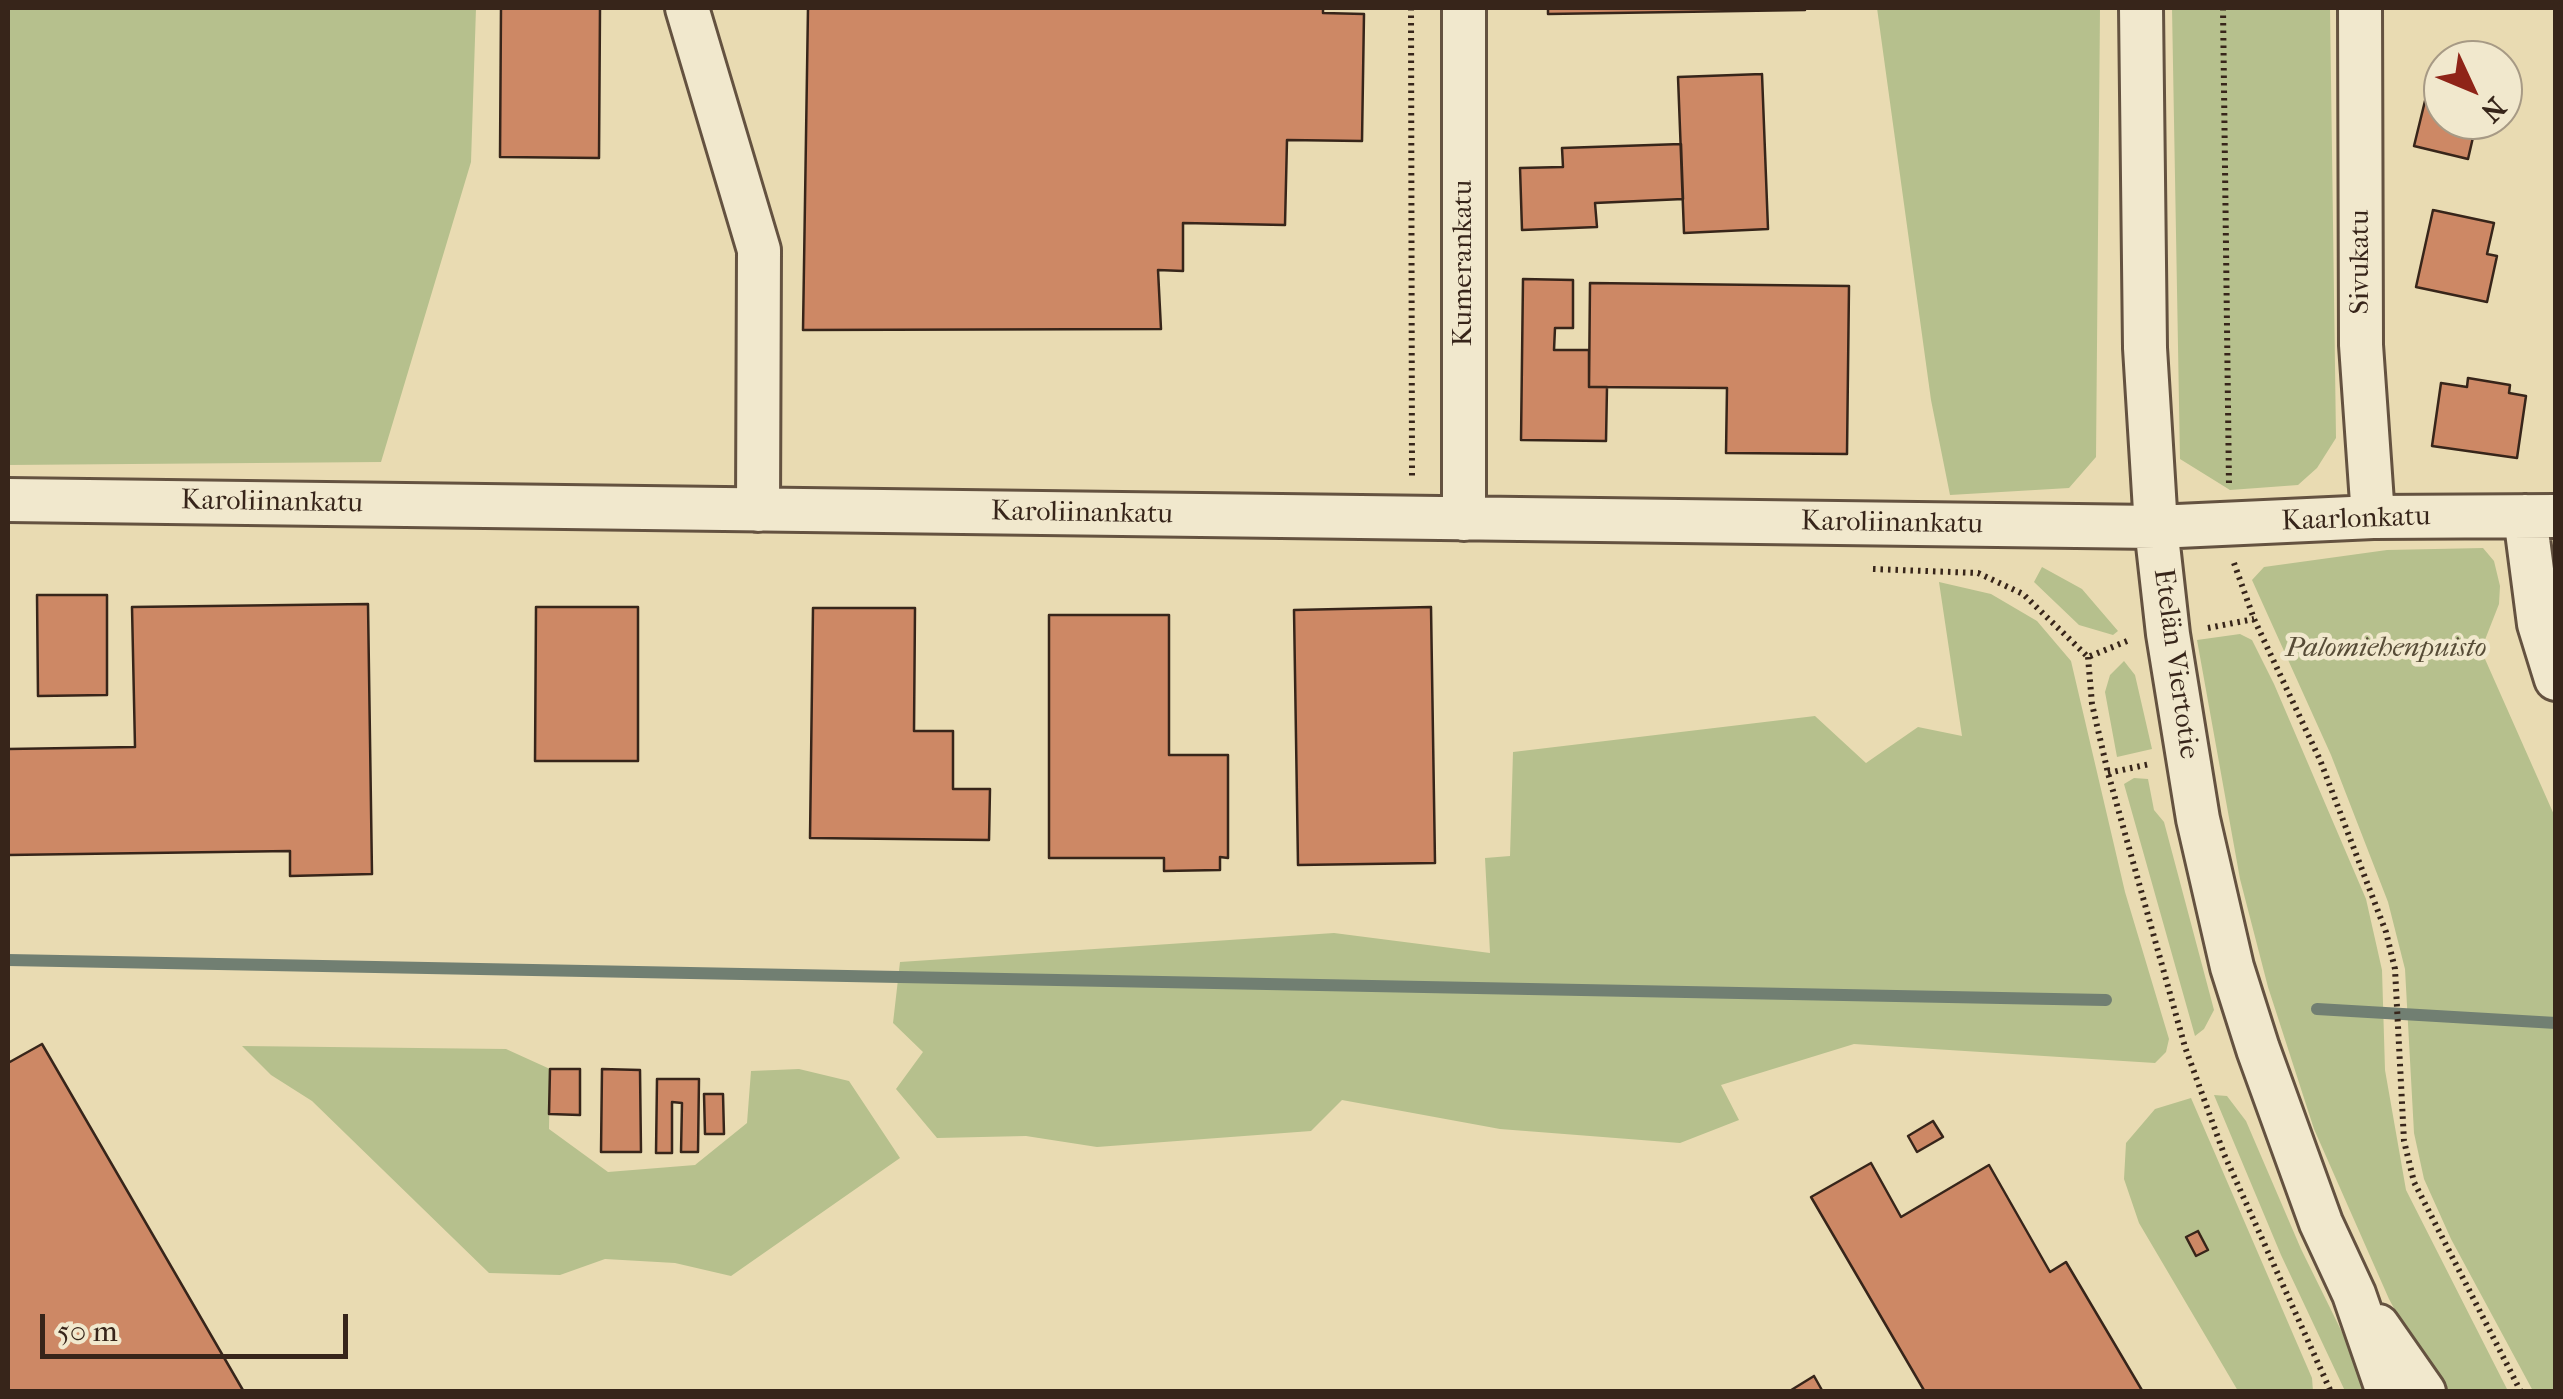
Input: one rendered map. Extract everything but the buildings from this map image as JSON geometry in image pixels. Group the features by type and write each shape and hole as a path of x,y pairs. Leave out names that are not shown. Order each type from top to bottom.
{"street":[{"path":"687,8 759,250 758,510"},
{"name":"Kumerankatu","path":"1464,8 1464,519"},
{"name":"Etelän Viertotie","path":"2141,8 2144,348 2156,527 2168,634 2198,819 2232,967 2293,1149 2354,1294 2388,1392"},
{"name":"Sivukatu","path":"2360,8 2361,345 2373,517"},
{"name":"Karoliinankatu","path":"8,500 2156,527"},
{"path":"2540,516 2547,624 2556,679"},
{"name":"Kaarlonkatu","path":"2156,527 2373,517 2540,516"},
{"name":"Etelän Viertotie","path":"2354,1294 2424,1392"}],"path":[{"path":"1411,8 1412,518"},
{"path":"1862,569 1978,573 2023,594 2088,657 2092,704 2108,773 2203,1097 2224,1154 2331,1392"},
{"path":"2088,657 2121,642 2254,619"},
{"path":"2108,773 2153,764 2157,783"},
{"path":"2395,970 2398,1070 2414,1182 2521,1392"}],"green space":[{"path":"8,8 476,8 471,162 381,462 8,465"},
{"path":"1877,8 2100,8 2096,457 2069,488 1950,495 1931,400"},
{"path":"2172,8 2330,8 2336,438 2317,468 2298,485 2230,490 2180,459"},
{"name":"Palomiehenpuisto","path":"2483,548 2494,561 2500,586 2499,604 2481,650 2555,817 2555,1391 2533,1391 2451,1239 2424,1179 2414,1133 2405,969 2388,902 2331,755 2252,580 2264,567 2387,550"},
{"path":"2042,567 2082,589 2118,631 2113,635 2079,625 2034,582"},
{"path":"1939,582 1991,594 2037,621 2071,661 2125,892 2169,1039 2166,1052 2155,1063 1854,1044 1721,1085 1739,1120 1680,1143 1500,1129 1342,1100 1311,1131 1097,1147 1026,1136 937,1138 896,1089 923,1052 893,1023 900,962 1334,933 1490,953 1485,858 1510,856 1513,752 1815,716 1866,763 1918,727 1962,736"},
{"path":"2240,634 2252,640 2274,684 2366,899 2382,970 2385,1070 2406,1190 2508,1391 2438,1391 2389,1299 2314,1129 2268,987 2240,879 2197,640"},
{"path":"2124,661 2135,675 2152,749 2117,757 2105,692 2110,675"},
{"path":"2134,778 2148,779 2154,810 2164,822 2214,1010 2204,1029 2195,1036 2124,784"},
{"path":"242,1046 506,1049 550,1069 549,1129 608,1172 695,1165 747,1123 751,1071 799,1069 849,1081 900,1158 731,1276 675,1263 605,1259 560,1275 489,1273 312,1101 271,1075"},
{"path":"2214,1095 2227,1096 2246,1121 2301,1249 2371,1391 2345,1391 2281,1255"},
{"path":"2191,1098 2312,1378 2313,1391 2238,1391 2139,1223 2124,1179 2126,1143 2155,1109"}],"waterway":[{"path":"8,960 2106,1000"},
{"path":"2317,1009 2556,1023"}]}
